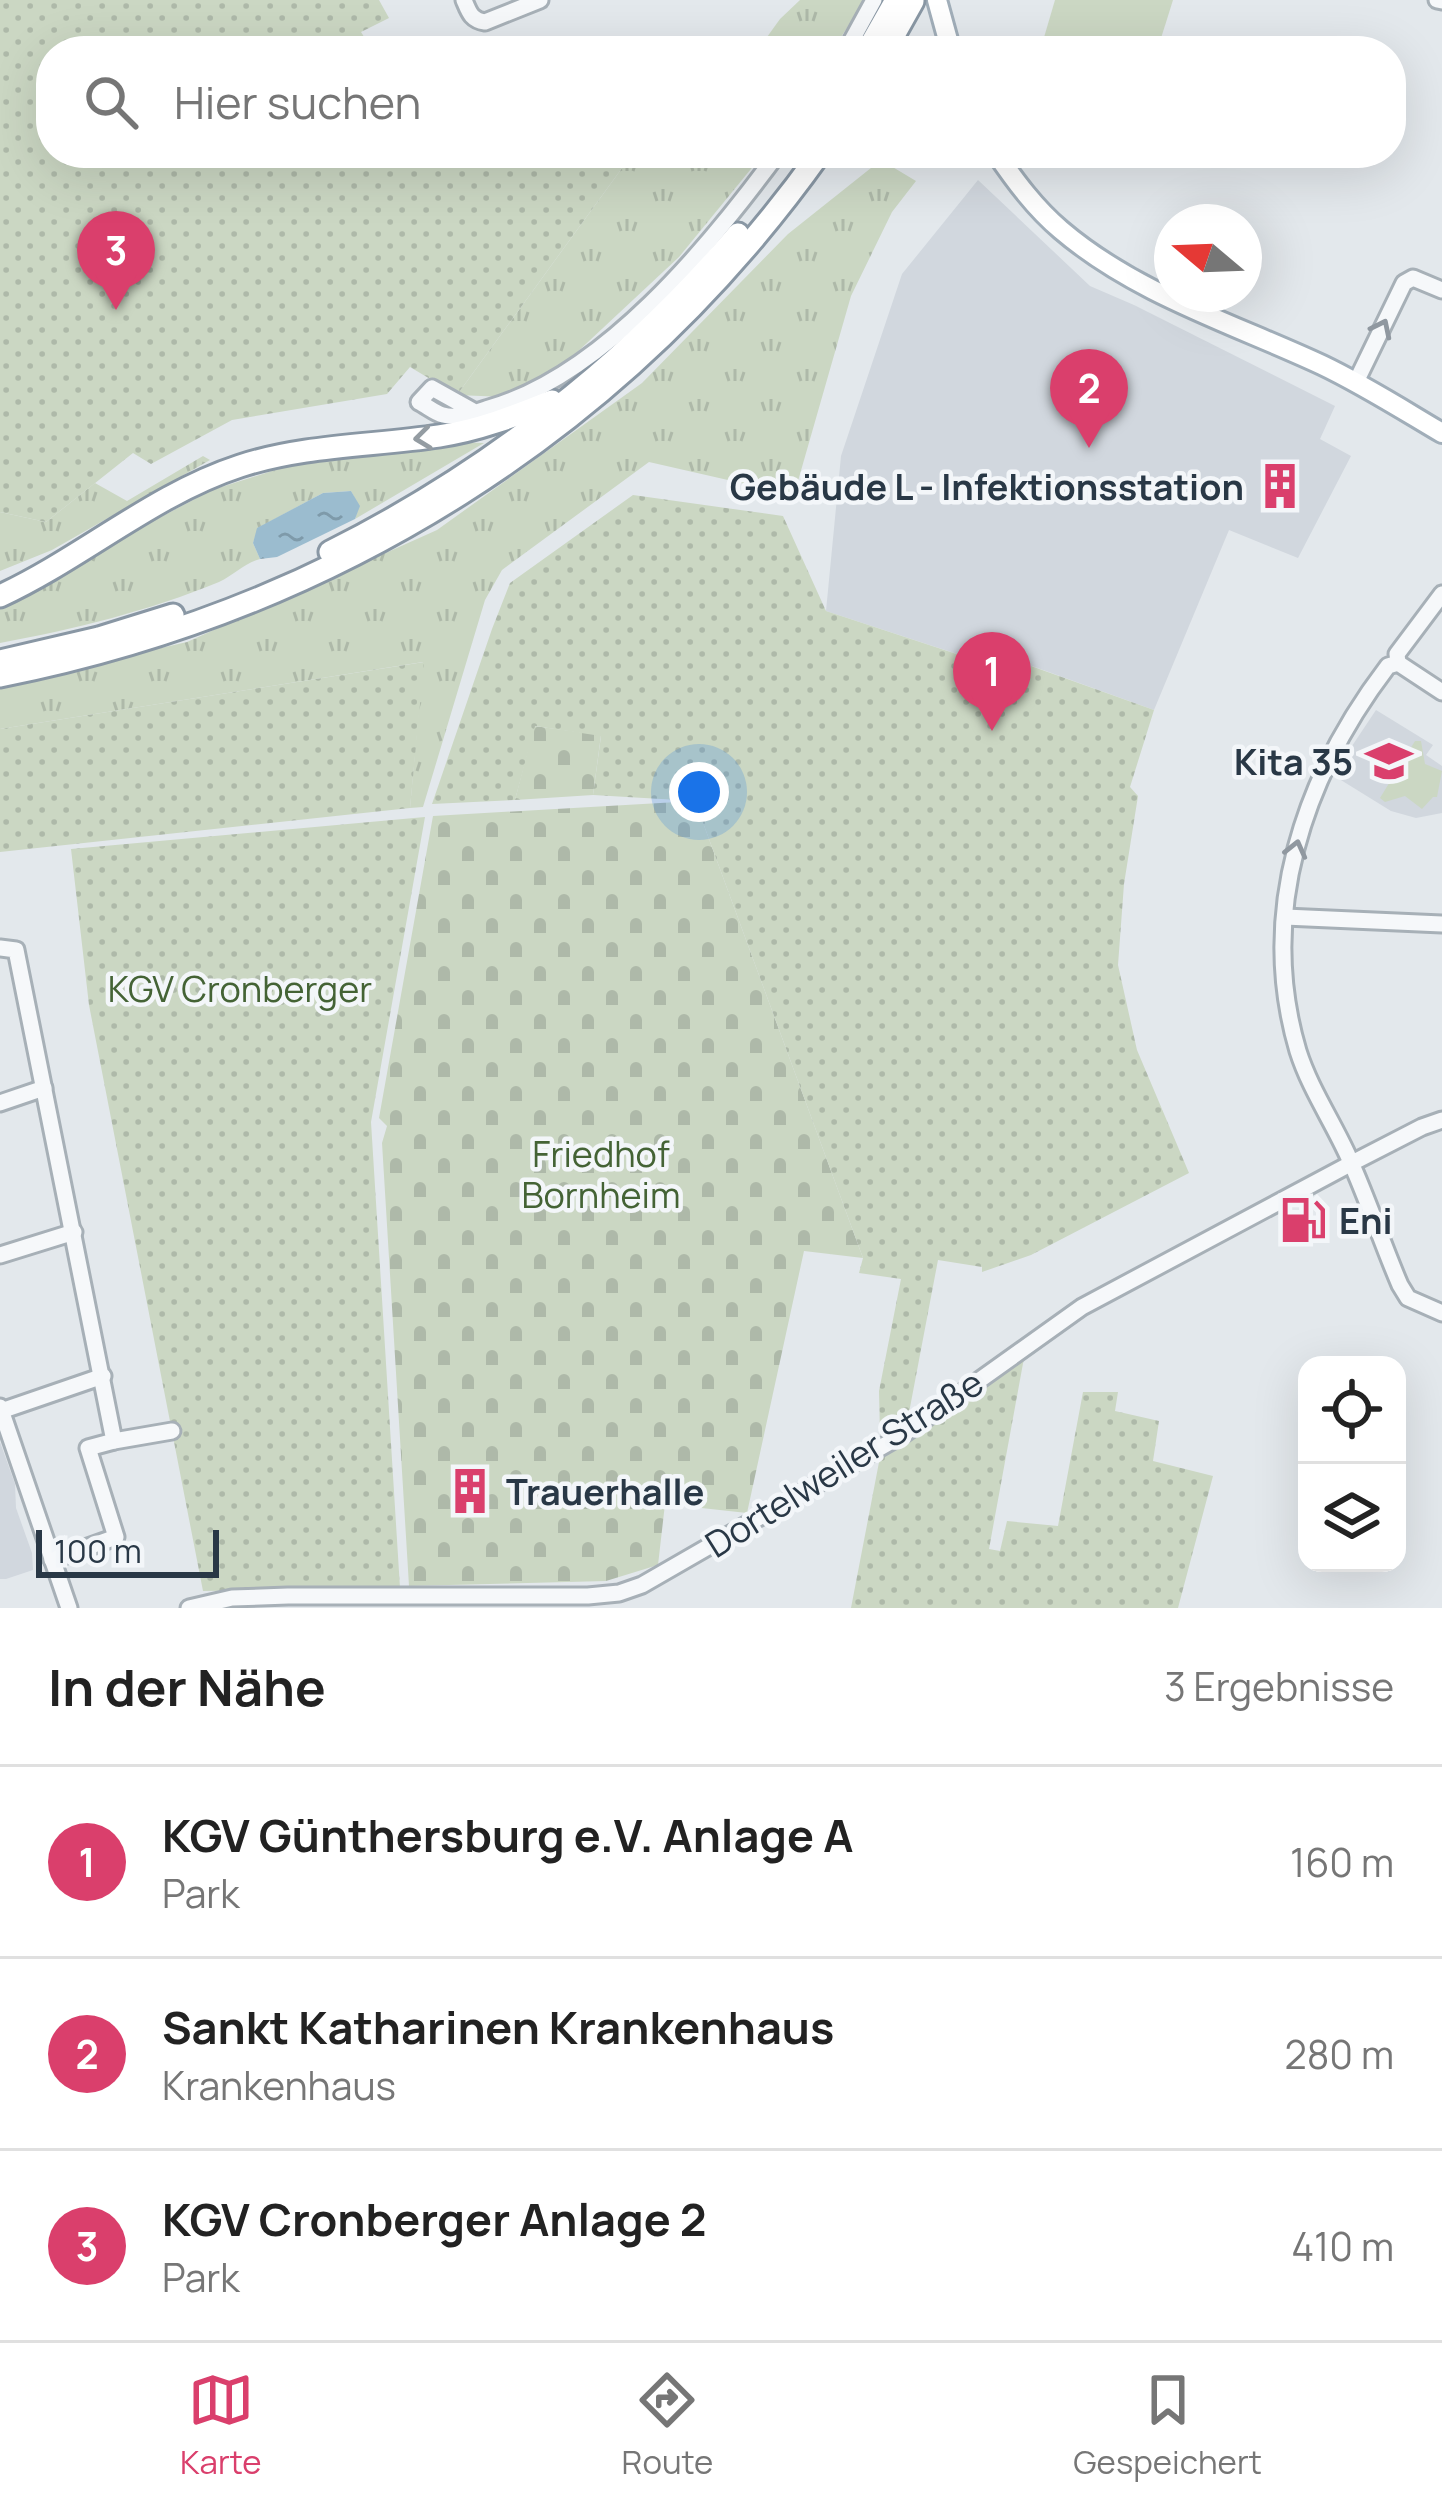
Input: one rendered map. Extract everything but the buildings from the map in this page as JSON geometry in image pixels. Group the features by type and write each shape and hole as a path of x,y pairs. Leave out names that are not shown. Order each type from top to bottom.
{"highway":[{"path":"876,36 896,0"},
{"path":"894,36 913,2"},
{"path":"0,661 152,622 285,574 450,484 525,433 690,290 790,168"},
{"path":"0,676 116,648 299,583 474,487 583,407 664,336 728,270 808,168"},
{"path":"0,596 183,491 242,465 272,456 475,429 575,392"}],"main road":[{"path":"937,0 947,36"},
{"path":"1007,168 1036,206 1092,254 1180,303 1356,382 1442,434"}],"street":[{"path":"464,0 470,15 485,22 540,0"},
{"path":"854,36 874,0"},
{"path":"475,412 537,389 607,341 688,264 766,168"},
{"path":"1356,382 1405,283 1413,278 1442,290"},
{"path":"1398,664 1397,654 1442,594"},
{"path":"1442,692 1398,664 1388,666 1350,720 1317,784 1293,851 1284,969 1294,1035 1310,1082 1352,1163 1400,1285 1408,1298 1442,1313"},
{"path":"1285,916 1442,924"},
{"path":"0,949 16,950 114,1441"},
{"path":"0,1103 44,1088"},
{"name":"Dortelweiler Straße","path":"190,1608 232,1598 287,1596 588,1596 642,1585 904,1434 1082,1307 1442,1120"},
{"path":"0,1256 74,1232"},
{"path":"69,1608 1,1409 103,1376"},
{"path":"52,1560 116,1537 88,1448 172,1431"}],"shaded area":[{"path":"978,180 1090,286 1335,406 1320,439 1351,456 1298,558 1229,530 1154,710 1032,666 1027,677 826,611 841,456 902,274"},
{"name":"Kita 35","path":"1376,710 1433,745 1426,755 1442,766 1442,813 1416,818 1391,811 1336,777"},
{"path":"0,1442 15,1484 16,1508 33,1570 6,1579 0,1579"}],"green space":[{"path":"0,0 379,0 389,18 361,32 364,36 36,36 36,168 622,168 457,395 410,367 387,394 232,420 151,464 133,453 46,522 0,512"},
{"path":"800,0 865,0 842,36 768,36"},
{"path":"1055,0 1173,0 1162,36 1044,36"},
{"path":"622,168 752,168 679,257 558,370 505,397 457,395"},
{"path":"871,168 894,168 916,181 892,212 851,296 794,495 649,462 502,570 485,600 423,807 410,808 423,662 0,729 0,685 187,642 437,530 642,383 788,234"},
{"path":"456,442 484,443 355,519 359,506 351,491 323,493 258,528 253,543 260,559 219,582 111,618 0,643 0,602 212,490 291,465"},
{"path":"203,456 210,460 52,550 0,571 0,512 46,522 95,483 127,501"},
{"path":"633,495 783,516 826,611 1026,677 1031,666 1154,710 1130,787 1138,796 1118,965 1137,1050 1189,1173 1031,1255 982,1272 982,1267 938,1260 908,1418 880,1435 879,1391 901,1279 859,1273 863,1258 695,801 593,795 601,736 535,726 515,800 432,804 510,583"},
{"path":"424,662 410,808 0,852 0,729"},
{"path":"534,726 601,735 593,795 515,800"},
{"path":"1415,741 1421,741 1425,764 1442,771 1437,797 1422,809 1405,796 1385,802 1380,798"},
{"name":"Friedhof Bornheim","path":"695,801 863,1258 804,1251 747,1513 665,1504 658,1565 606,1581 409,1586 382,1143 387,1126 379,1118 433,816"},
{"name":"KGV Cronberger","path":"425,817 371,1122 400,1588 203,1591 89,1005 71,849"},
{"path":"1024,1358 989,1549 1000,1551 1007,1521 1058,1526 1083,1392 1118,1392 1115,1411 1159,1421 1153,1461 1213,1476 1178,1608 851,1608 880,1457"}],"water":[{"path":"351,491 360,506 355,519 277,557 260,559 253,543 257,528 323,493"}],"place":[{"name":"KGV Cronberger Anlage 2","path":"116,310"},
{"name":"Sankt Katharinen Krankenhaus","path":"1089,448"},
{"name":"Gebäude L - Infektionsstation","path":"1280,486"},
{"name":"KGV Günthersburg e.V. Anlage A","path":"992,731"},
{"name":"Kita 35","path":"1389,761"},
{"name":"Eni","path":"1303,1220"},
{"name":"Trauerhalle","path":"470,1491"}]}
